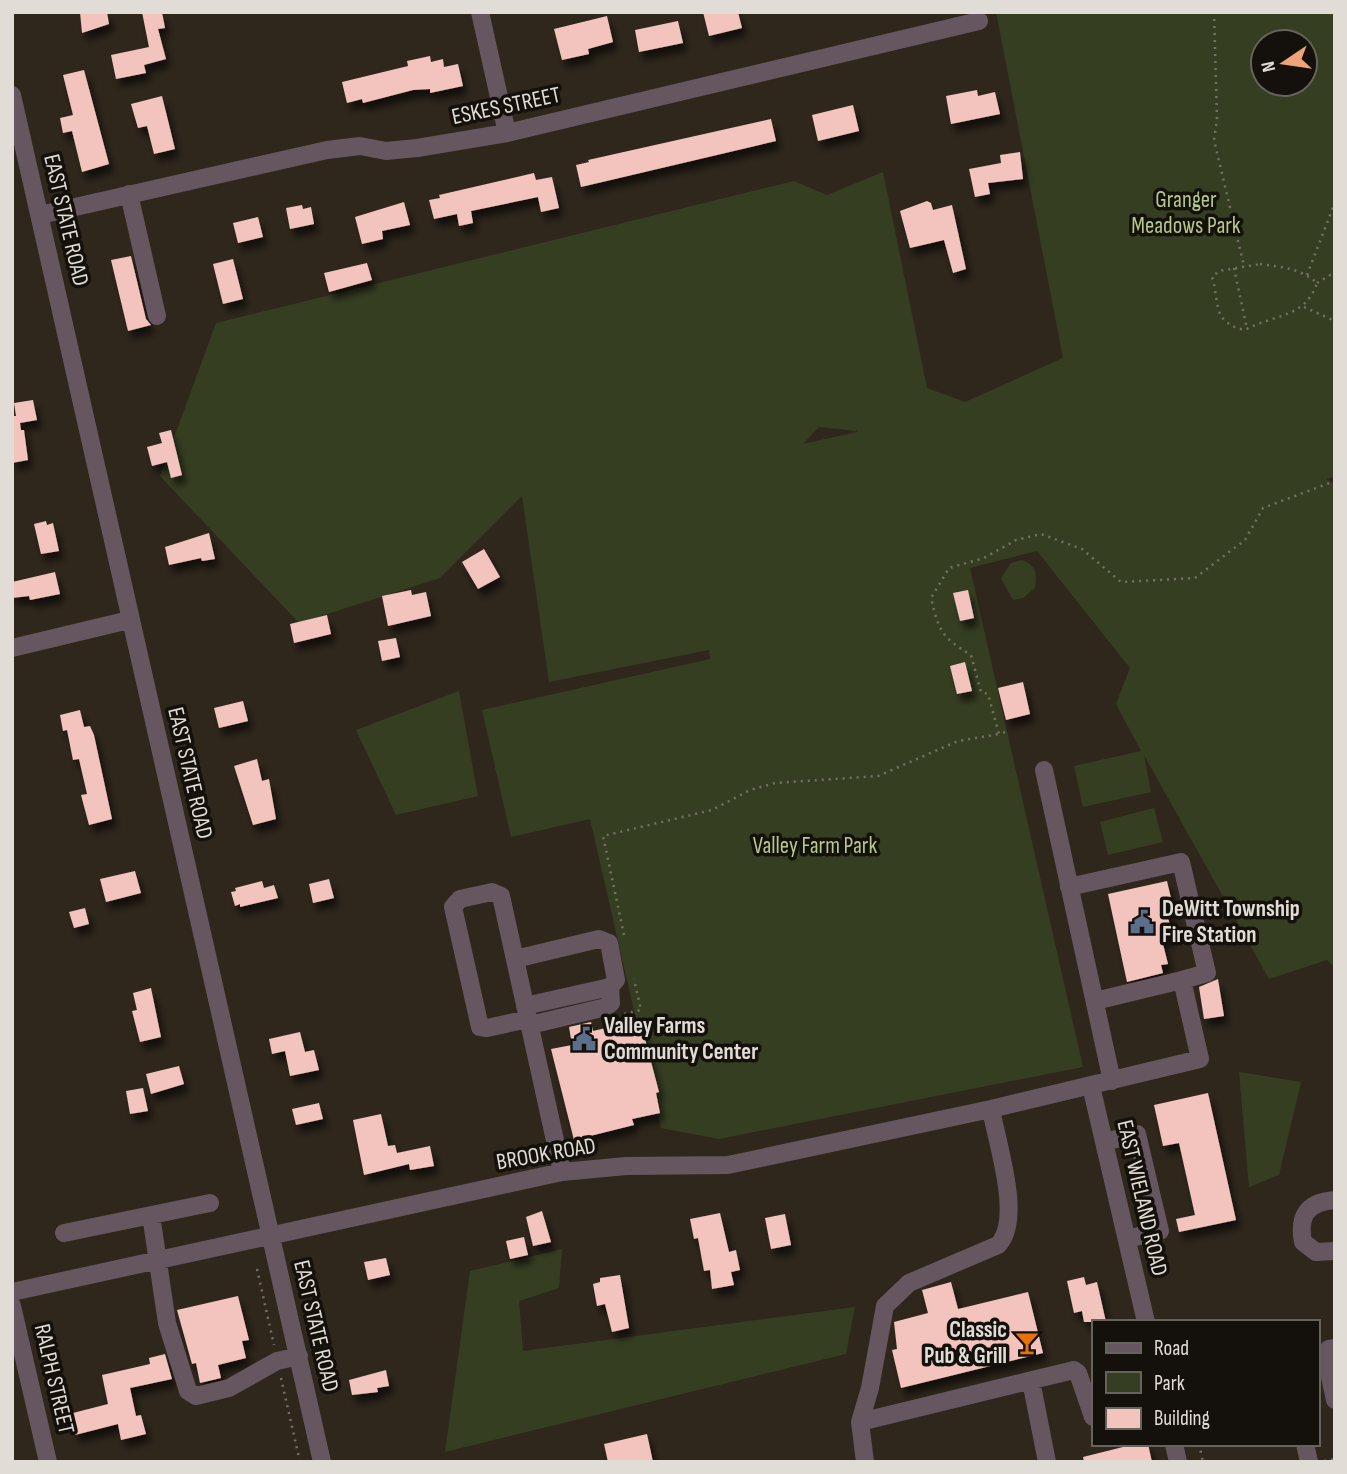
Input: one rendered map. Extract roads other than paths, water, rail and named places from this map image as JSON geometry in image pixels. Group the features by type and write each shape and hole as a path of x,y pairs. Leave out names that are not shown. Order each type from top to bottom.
{"street":[{"path":"480,12 507,133"},
{"name":"ESKES STREET","path":"40,215 327,150 360,146 386,151 507,133 979,22"},
{"name":"EAST STATE ROAD","path":"12,95 323,1462"},
{"path":"129,194 158,316"},
{"path":"12,648 130,620"},
{"path":"1044,770 1112,1081"},
{"path":"1069,887 1181,862 1206,973 1095,1001"},
{"path":"515,959 598,939 609,943 616,979 610,986 611,1003 606,1007 528,1017 487,1028 480,1027 453,908 460,899 492,892 501,896 515,959 528,1017 562,1172"},
{"name":"BROOK ROAD","path":"12,1292 562,1172 626,1166 728,1165 991,1109 1200,1059 1182,980"},
{"name":"EAST WIELAND ROAD","path":"1091,1086 1146,1320"},
{"path":"866,1462 860,1422 870,1388 885,1306 909,1283 998,1245 1006,1237 1010,1216 991,1109"},
{"path":"1104,1142 1137,1134 1160,1231 1126,1239"},
{"path":"1335,1200 1324,1201 1308,1209 1300,1225 1303,1242 1316,1252 1335,1251"},
{"path":"65,1233 210,1203"},
{"path":"150,1215 160,1261 167,1324 188,1391 196,1396 229,1388 277,1361 299,1356"},
{"name":"RALPH STREET","path":"12,1307 48,1462"},
{"path":"1335,1348 1329,1349 1327,1363 1335,1399"},
{"path":"860,1422 1074,1370 1079,1373 1092,1414"},
{"path":"1031,1381 1047,1462"}],"place":[{"name":"DeWitt Township Fire Station","path":"1142,922"},
{"name":"Valley Farms Community Center","path":"584,1039"},
{"name":"Classic Pub & Grill","path":"1027,1343"}],"park label":[{"name":"Granger Meadows Park","path":"1186,213"},
{"name":"Valley Farm Park","path":"815,846"}]}
